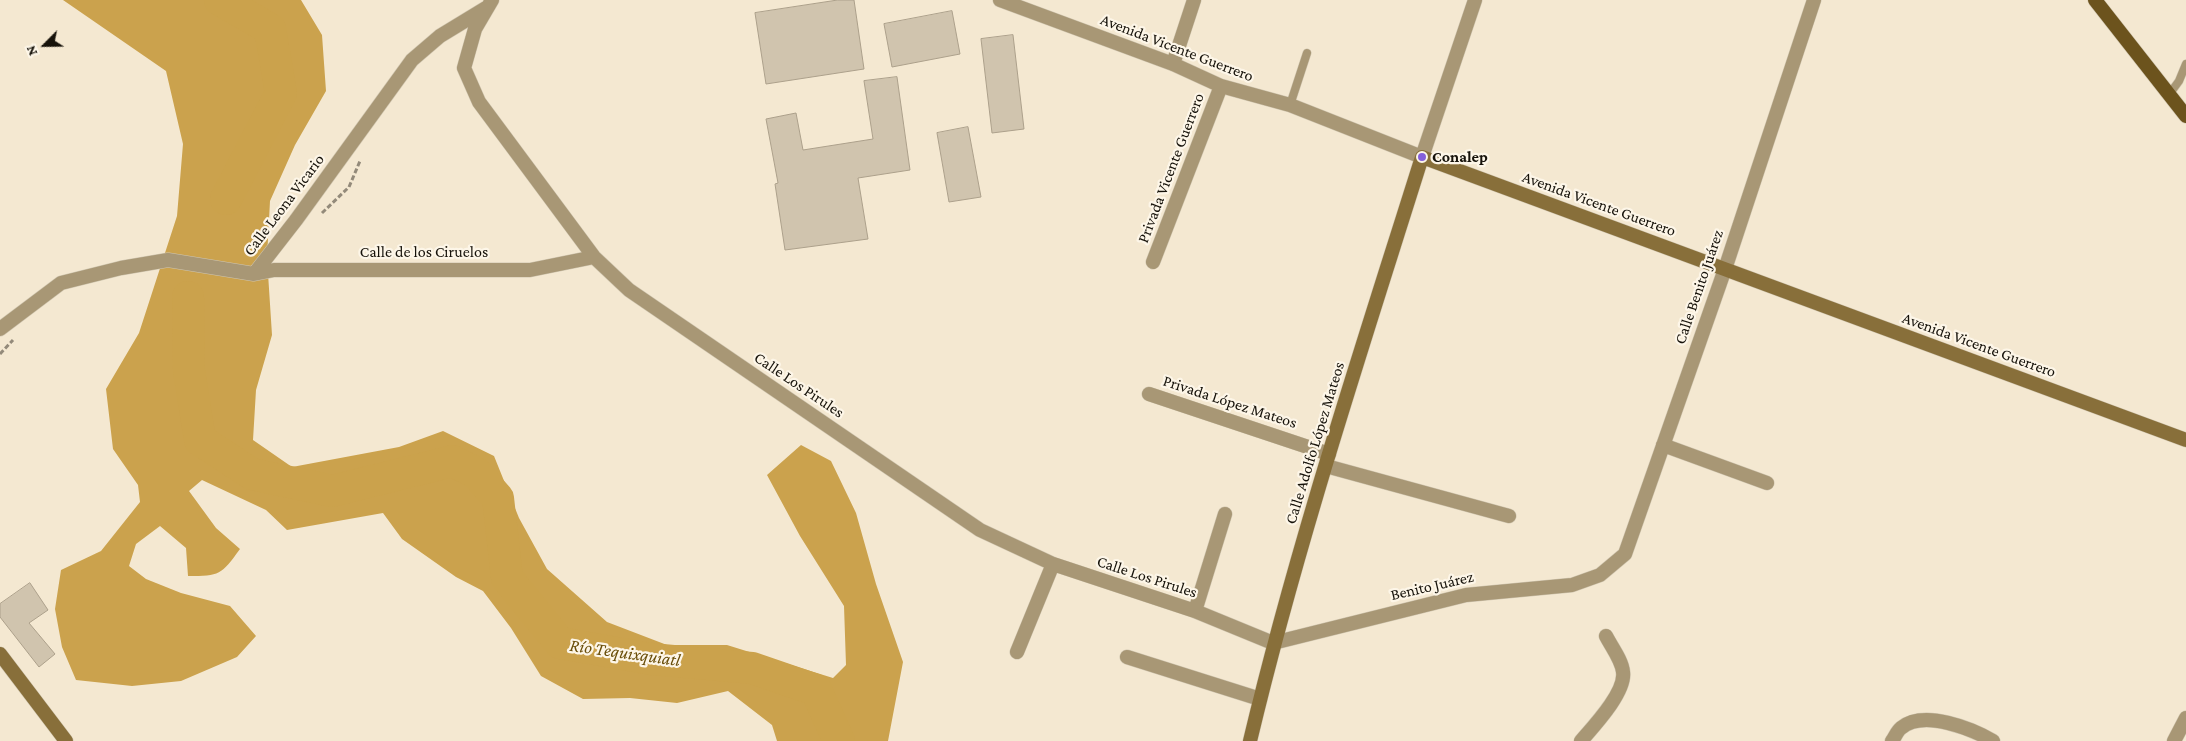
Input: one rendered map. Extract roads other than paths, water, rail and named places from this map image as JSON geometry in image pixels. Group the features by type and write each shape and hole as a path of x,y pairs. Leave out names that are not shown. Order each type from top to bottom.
{"main road":[{"path":"2095,0 2168,96 2186,116"},
{"name":"Avenida Vicente Guerrero","path":"1422,157 2186,440"},
{"name":"Calle Adolfo López Mateos","path":"1250,741 1273,643 1327,460 1422,157"},
{"path":"0,654 66,741"}],"street":[{"name":"Avenida Vicente Guerrero","path":"1000,0 1173,64 1221,86 1290,105 1422,157"},
{"path":"1173,64 1194,0"},
{"path":"1422,157 1475,0"},
{"name":"Calle Benito Juárez","path":"1600,575 1625,554 1724,269 1814,0"},
{"name":"Calle Los Pirules","path":"490,3 475,29 464,68 479,102 594,257 629,290 980,530 1053,564 1195,612 1273,643"},
{"name":"Calle Leona Vicario","path":"0,329 61,283 121,268 168,260 254,274 296,220 412,60 440,36 490,3"},
{"name":"Privada Vicente Guerrero","path":"1153,262 1221,86"},
{"name":"Calle de los Ciruelos","path":"254,274 274,270 530,270 594,257"},
{"name":"Privada López Mateos","path":"1149,394 1327,460 1509,516"},
{"path":"1663,446 1767,483"},
{"path":"1195,612 1225,514"},
{"path":"1017,652 1053,564"},
{"name":"Benito Juárez","path":"1273,643 1466,595 1572,585 1600,575"},
{"path":"1581,741 1599,721 1622,684 1623,671 1606,636"},
{"path":"1128,657 1260,699"},
{"path":"2174,741 2186,718"},
{"path":"1892,741 1901,728 1916,722 1936,721 1971,729 1993,741"}],"lane":[{"path":"1290,105 1307,53"},
{"path":"2168,96 2180,81 2186,64"}],"waterway":[{"name":"Río Tequixquiatl","path":"220,0 270,29 281,93 226,199"},
{"name":"Río Tequixquiatl","path":"188,297 189,371 200,440 252,474 332,491 453,461 476,473 498,498 507,578 560,643 651,659 752,668 816,690 839,741"}],"place":[{"name":"Conalep","path":"1422,157"}]}
